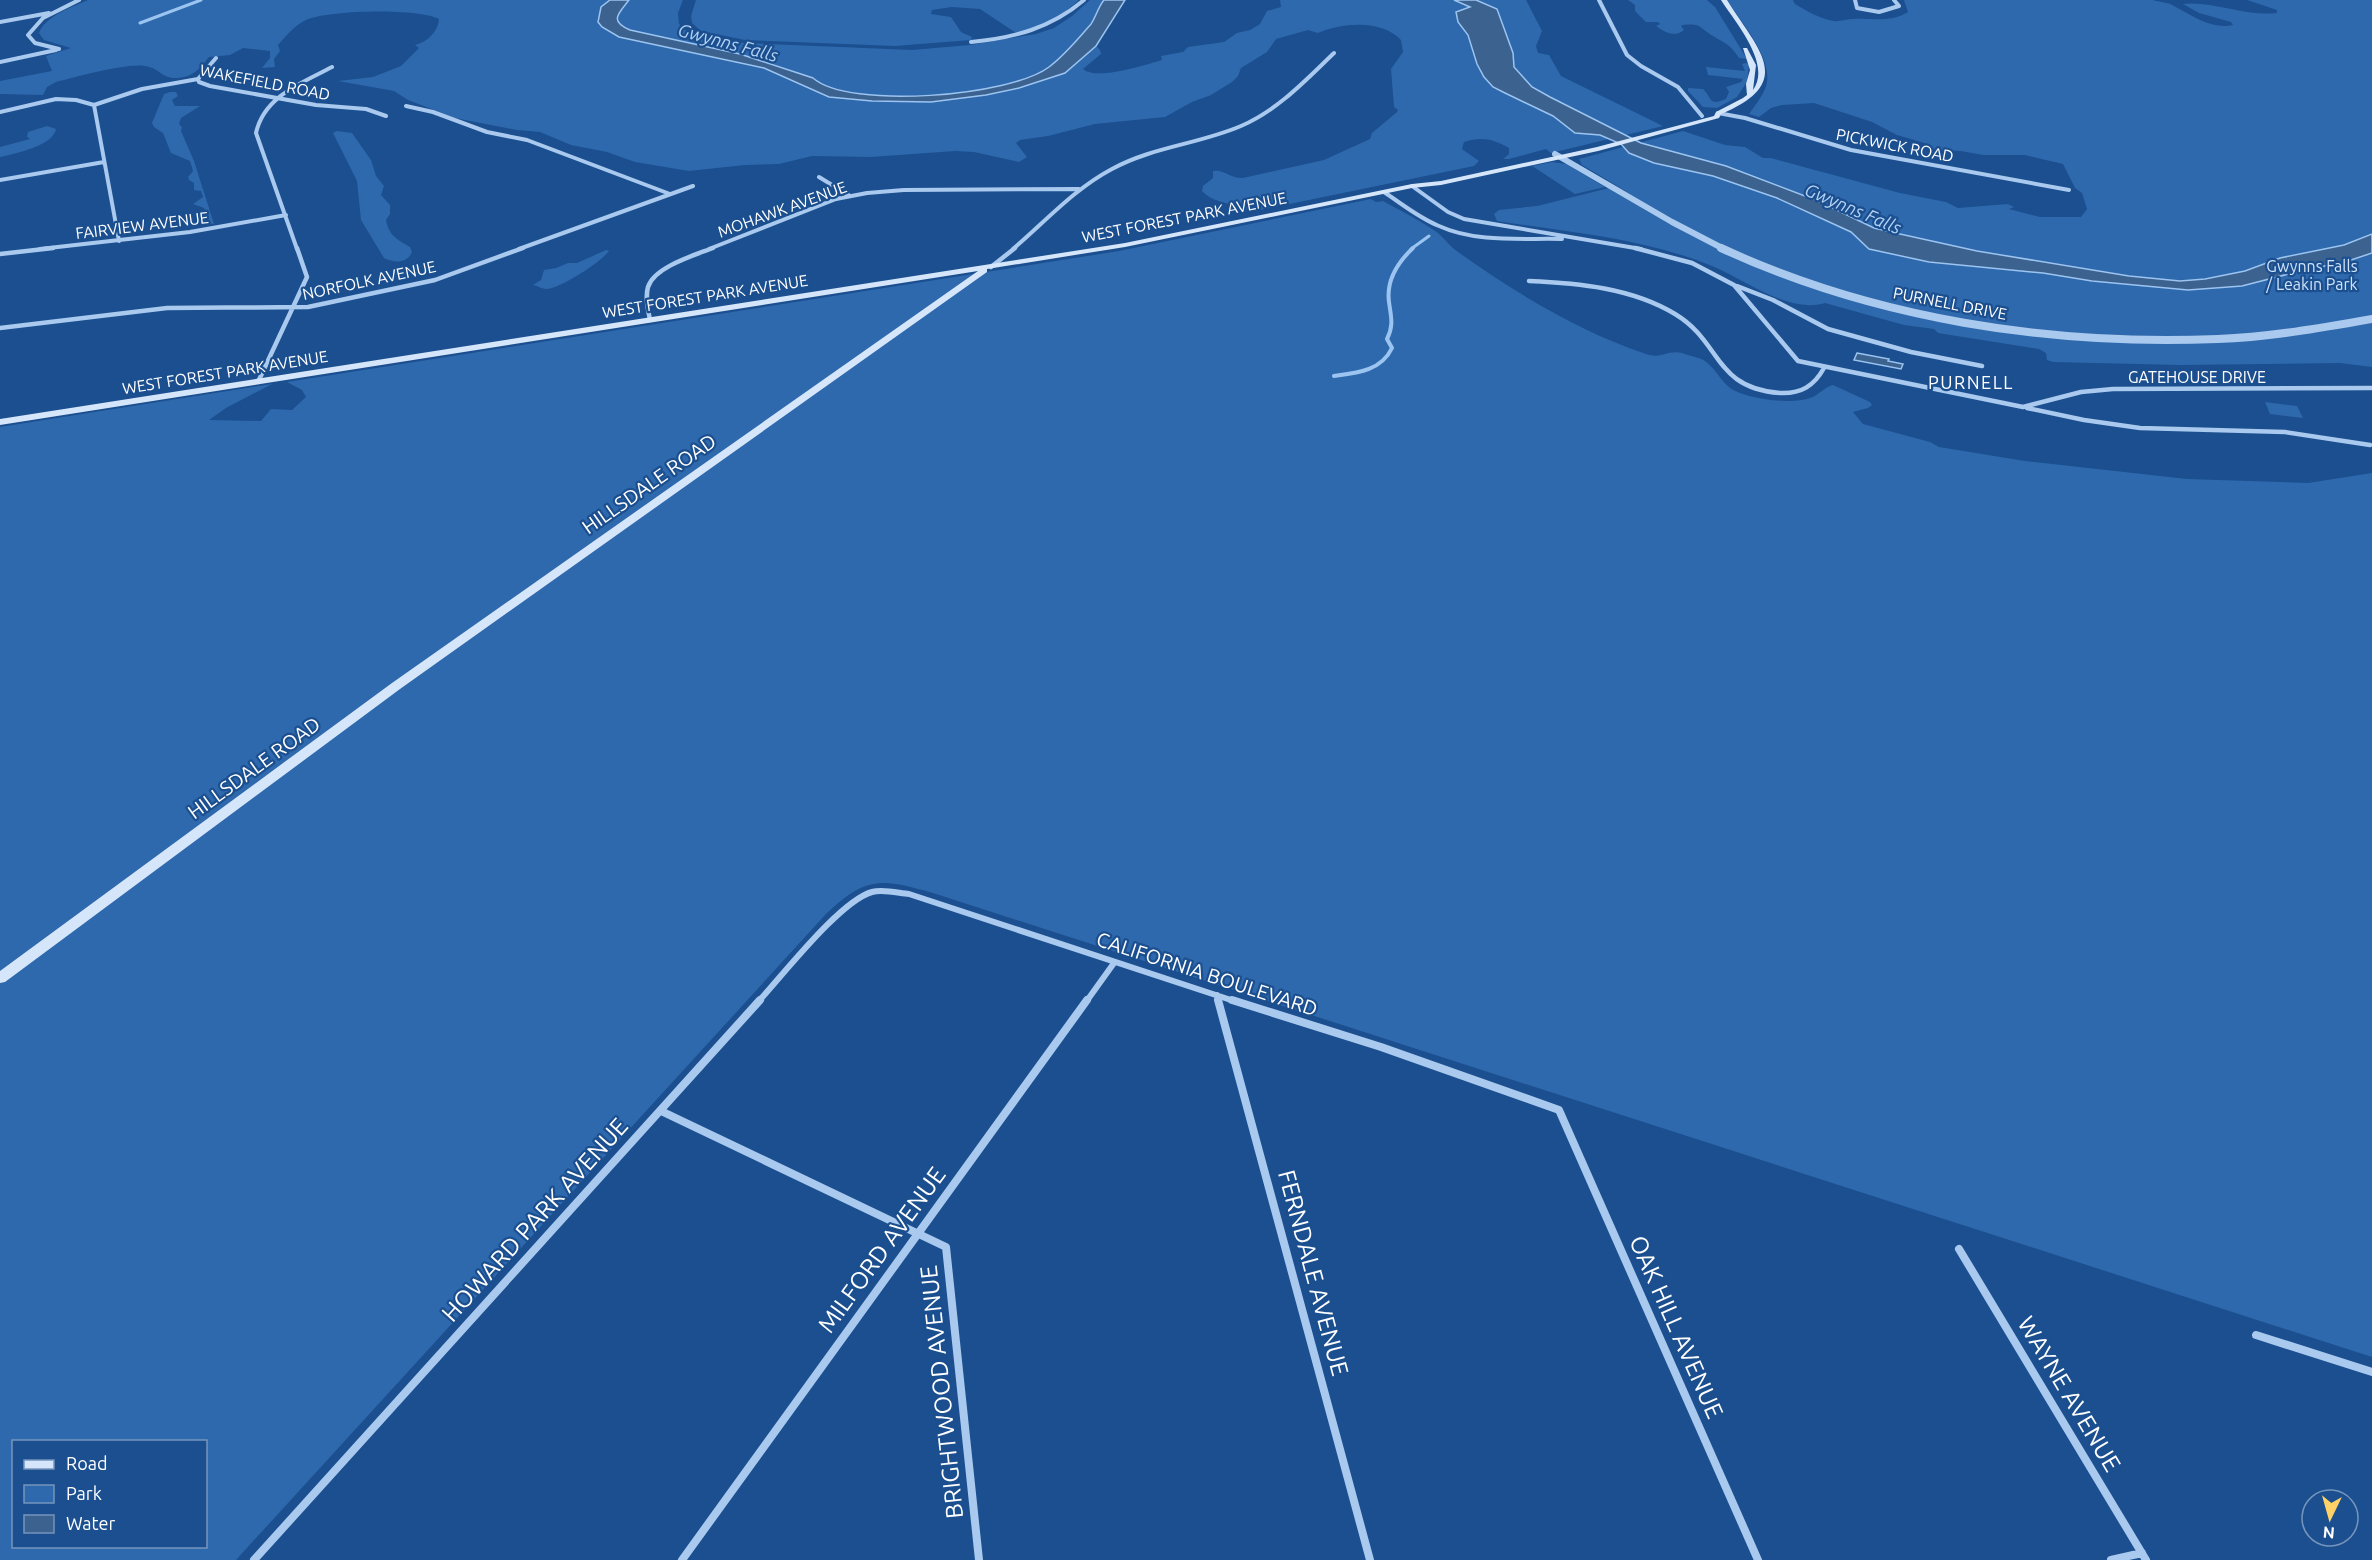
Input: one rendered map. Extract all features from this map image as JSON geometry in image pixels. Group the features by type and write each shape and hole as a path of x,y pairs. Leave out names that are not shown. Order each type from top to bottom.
{"main road":[{"path":"1716,0 1726,18"},
{"path":"1654,133 1702,116 1718,113 1750,95 1760,86 1763,68 1757,53 1724,0"},
{"path":"1740,42 1754,66 1754,76 1749,89 1750,95"},
{"path":"1654,133 1704,122 1717,117 1718,113"},
{"name":"WEST FOREST PARK AVENUE","path":"0,422 1148,241 1431,184 1589,146 1654,133"},
{"name":"WEST FOREST PARK AVENUE","path":"1558,155 1598,149 1654,133"},
{"name":"HILLSDALE ROAD","path":"0,978 396,686 990,267"}],"street":[{"path":"0,62 59,49 35,43 28,35 35,24 79,0"},
{"path":"971,42 1008,37 1036,30 1065,15 1084,0"},
{"path":"1599,0 1627,55 1641,66 1678,87 1702,116"},
{"path":"1855,0 1856,6 1860,9 1886,11 1899,6 1893,0"},
{"path":"0,22 52,13"},
{"name":"HILLSDALE ROAD","path":"990,267 1079,189 1111,169 1137,157 1232,129 1258,117 1278,104 1334,53"},
{"path":"198,79 216,58"},
{"path":"258,382 306,282 307,271 256,133 261,116 278,98 332,67"},
{"name":"WAKEFIELD ROAD","path":"94,105 142,88 198,79 199,82 210,86 327,107 366,109 386,116"},
{"path":"0,112 56,99 76,100 94,105 119,241"},
{"path":"406,106 433,112 487,132 527,140 670,195"},
{"name":"PICKWICK ROAD","path":"1718,113 1745,118 1851,150 2069,190"},
{"name":"PURNELL DRIVE","path":"1558,155 1689,231 1746,259 1802,281 1845,294 1944,317 2039,333 2182,340 2265,334 2372,320"},
{"path":"0,180 104,162"},
{"path":"819,177 850,196"},
{"name":"NORFOLK AVENUE","path":"0,328 167,308 308,307 435,280 693,186"},
{"name":"GATEHOUSE DRIVE","path":"1412,186 1448,212 1464,219 1628,246 1673,257 1713,272 1734,285 1773,300 1801,317 1828,329 1911,352 1982,366"},
{"name":"MOHAWK AVENUE","path":"650,320 645,295 646,288 658,273 836,199 904,190 1079,189"},
{"name":"GATEHOUSE DRIVE","path":"1384,192 1422,217 1455,232 1490,236 1586,239"},
{"name":"FAIRVIEW AVENUE","path":"0,254 190,232 286,215"},
{"path":"1529,281 1585,285 1631,297 1673,313 1692,327 1731,377 1748,388 1771,393 1802,392 1816,383 1824,368"},
{"name":"GATEHOUSE DRIVE","path":"1734,285 1798,361 1824,368 2084,420 2140,428 2285,432 2370,445"},
{"name":"GATEHOUSE DRIVE","path":"2024,407 2081,392 2113,389 2372,388"},
{"name":"CALIFORNIA BOULEVARD","path":"844,907 863,895 875,891 897,892 1381,1047 1559,1110"},
{"name":"HOWARD PARK AVENUE","path":"254,1560 844,907"},
{"name":"MILFORD AVENUE","path":"682,1560 1114,963"},
{"name":"FERNDALE AVENUE","path":"1217,995 1370,1560"},
{"name":"OAK HILL AVENUE","path":"1559,1110 1758,1560"},
{"name":"BRIGHTWOOD AVENUE","path":"661,1111 946,1247 979,1560"},
{"name":"WAYNE AVENUE","path":"1959,1249 2144,1557"},
{"path":"2256,1335 2372,1372"},
{"path":"2111,1560 2144,1557"}],"green space":[{"path":"88,0 683,0 678,13 679,24 691,35 722,42 912,50 970,45 1036,34 1054,28 1090,0 1111,0 1063,55 1028,85 1065,73 1096,46 1101,54 1083,69 1089,72 1109,73 1162,60 1161,56 1183,52 1188,47 1224,42 1237,33 1250,30 1260,24 1267,11 1281,7 1280,0 1526,0 1542,31 1536,46 1538,53 1549,55 1561,76 1663,126 1551,153 1546,149 1509,159 1503,159 1509,154 1509,148 1503,145 1487,139 1470,140 1464,142 1462,149 1479,161 1474,166 1250,212 1207,196 1202,191 1203,186 1213,178 1213,171 1243,178 1324,160 1370,139 1372,133 1397,112 1398,110 1394,107 1391,69 1403,52 1401,40 1393,33 1383,29 1361,25 1338,27 1318,33 1308,30 1276,39 1267,52 1241,68 1238,76 1232,82 1165,117 1095,124 1048,136 1020,140 1016,143 1027,157 1019,162 974,152 955,151 871,157 812,156 779,164 689,171 635,162 607,152 571,145 540,132 455,118 408,100 394,91 338,81 373,77 401,66 419,48 415,45 431,36 438,24 439,19 412,13 353,12 306,20 294,28 278,45 280,51 274,59 275,67 262,68 270,58 270,51 243,48 230,55 209,57 195,72 184,77 171,78 150,67 136,66 101,71 56,82 47,87 43,95 0,94 0,81 52,71 46,56 71,48 44,40 39,33 42,27 53,17"},
{"path":"696,0 1079,0 1059,17 1019,35 980,9 952,7 932,10 931,14 951,17 961,32 972,37 971,40 895,46 745,40 701,31 692,23 691,16"},
{"path":"1628,0 1707,0 1715,7 1747,59 1739,58 1727,45 1697,25 1683,25 1681,26 1684,30 1677,34 1666,32 1656,26 1660,24 1658,22 1646,22 1635,11 1635,5"},
{"name":"Gwynns Falls / Leakin Park","path":"1727,0 1793,0 1795,4 1814,14 1836,21 1895,18 1908,12 1904,0 2153,0 2170,4 2209,23 2225,26 2233,25 2231,22 2199,13 2183,4 2205,4 2266,14 2277,13 2277,10 2247,0 2372,0 2372,317 2225,336 2114,335 2003,326 1948,317 1840,291 1787,273 1716,243 1582,165 1579,159 1683,131 1725,145 1745,147 1763,158 1771,158 1900,193 1946,202 1958,208 2008,204 2014,207 2009,209 2040,217 2081,217 2087,209 2082,193 2075,188 2063,164 2025,155 1983,155 1935,150 1928,144 1897,135 1872,122 1814,103 1782,105 1771,108 1759,117 1749,114 1764,91 1767,72 1760,50"},
{"path":"1742,64 1749,64 1747,82 1737,97 1717,108 1703,107 1688,91 1688,88 1703,89 1713,101 1726,99 1729,92 1726,87 1741,82 1743,79 1708,75 1706,67 1745,71"},
{"path":"176,92 178,96 172,100 175,106 200,106 181,118 179,124 194,161 214,224 199,222 199,217 207,214 204,208 193,204 203,197 201,191 194,190 194,183 189,180 188,177 193,171 190,161 171,153 163,133 152,123 164,94"},
{"path":"47,126 56,129 53,135 41,145 0,157 0,147 30,139 27,137 28,132"},
{"path":"337,131 352,133 371,160 376,176 384,186 381,195 390,205 390,214 386,220 389,230 410,247 412,252 407,259 392,261 384,258 361,220 357,181 333,133"},
{"path":"1552,162 1566,164 1605,187 1575,194 1532,166"},
{"path":"1609,188 1683,231 1739,259 1848,298 2044,336 2267,339 2372,323 2372,367 2340,363 2179,365 2053,362 2047,360 2046,353 2039,349 1938,333 1934,329 1904,325 1825,303 1797,304 1767,294 1725,272 1686,256 1606,237 1497,221 1494,214 1499,210 1537,206"},
{"path":"1371,199 1376,202 1383,201 1418,220 1438,233 1454,249 1546,309 1595,334 1646,354 1657,356 1676,352 1702,359 1730,388 1747,395 1781,401 1802,400 1813,397 1833,385 1870,402 1872,405 1868,408 1853,412 1863,424 1930,442 1939,447 2025,461 2187,479 2308,483 2372,473 2372,1357 933,893 900,885 875,884 852,893 826,914 236,1560 0,1560 0,427 272,384 226,408 209,420 261,421 271,409 292,410 306,397 302,390 287,382 1119,251"},
{"path":"606,250 609,251 605,256 580,274 553,288 543,289 533,285 541,280 544,270 568,263 577,263"},
{"path":"2265,402 2297,406 2303,418 2270,414"}],"water":[{"name":"Gwynns Falls","path":"610,0 629,0 619,13 618,20 623,27 630,30 740,54 813,78 832,88 860,94 893,96 967,92 1029,77 1049,67 1066,52 1091,24 1104,0 1125,0 1096,46 1065,73 1019,88 931,102 872,101 829,97 764,68 619,37 598,22 601,7"},
{"name":"Gwynns Falls","path":"1454,0 1476,0 1497,9 1513,53 1514,67 1532,87 1550,97 1641,143 1726,166 1818,201 1874,228 1977,251 2129,276 2180,281 2205,279 2245,271 2280,258 2344,245 2372,234 2372,253 2345,262 2242,286 2188,290 1929,262 1869,249 1851,232 1777,198 1713,176 1654,163 1629,153 1621,144 1600,135 1575,133 1553,116 1493,87 1477,64 1468,35 1458,22 1456,12 1470,7"},
{"path":"1857,353 1903,364 1901,369 1854,360"}],"waterway":[{"path":"140,23 201,0"},
{"path":"1411,249 1429,236"},
{"path":"1334,376 1368,370 1382,362 1392,348 1387,339 1391,325 1389,286 1394,272 1413,248"}],"district":[{"name":"PURNELL","path":"1971,383"}]}
